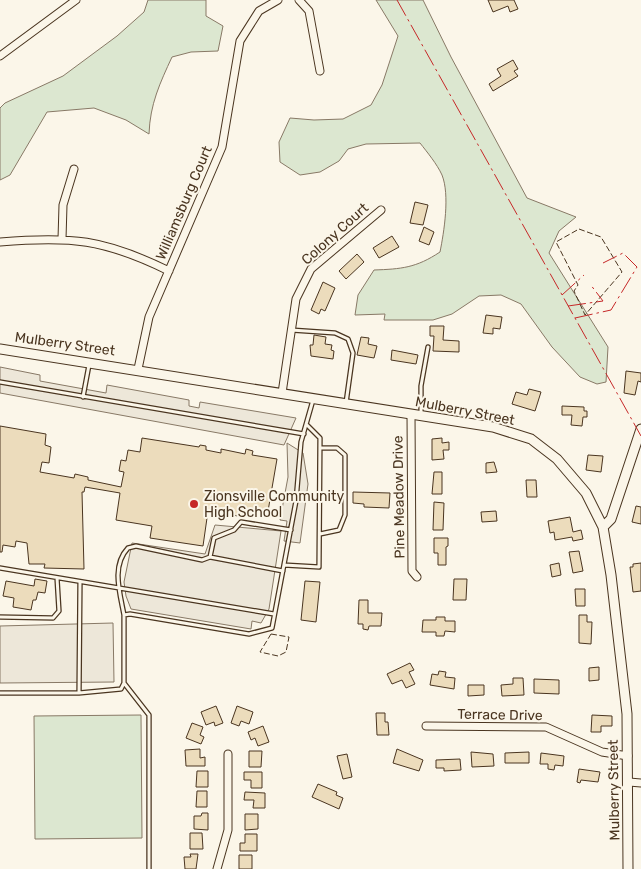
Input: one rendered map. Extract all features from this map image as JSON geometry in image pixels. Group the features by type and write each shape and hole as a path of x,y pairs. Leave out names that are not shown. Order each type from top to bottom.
{"street":[{"path":"0,56 76,0"},
{"name":"Williamsburg Court","path":"138,369 149,317 222,147 240,41 259,12 278,0"},
{"path":"300,0 309,11 320,71"},
{"path":"62,239 64,200 74,169"},
{"name":"Colony Court","path":"282,393 296,299 311,269 380,210"},
{"path":"0,242 62,239 91,242 112,247 169,271"},
{"name":"Mulberry Street","path":"0,348 493,427 530,439 558,459 579,482 596,510 603,527 623,673 628,756 628,869"},
{"name":"Pine Meadow Drive","path":"411,414 412,571 417,577"},
{"path":"603,527 611,519 641,430"},
{"name":"Terrace Drive","path":"426,726 546,727 602,752 628,756"},
{"path":"217,869 228,830 228,754"},
{"path":"628,782 641,783"}],"lane":[{"path":"292,330 334,333 348,339 353,353 346,404"},
{"path":"421,416 421,386 428,347"},
{"path":"83,397 89,362"},
{"path":"0,382 304,434"},
{"path":"124,615 130,614 249,634 272,628 290,530 304,434 314,398"},
{"path":"284,564 319,567 320,438 307,425"},
{"path":"320,448 337,448 345,455 346,515 339,530 320,534"},
{"path":"210,557 214,538 234,530 241,522 290,530"},
{"path":"0,693 79,693 121,689 124,683 124,615 118,588 120,558 128,548 136,546 202,560 210,557 283,571"},
{"path":"0,568 274,614"},
{"path":"0,617 53,618 59,611 58,578"},
{"path":"79,693 78,592 80,582"},
{"path":"124,683 149,715 149,869"}],"green space":[{"path":"148,0 206,0 206,16 223,26 218,51 191,52 172,57 151,113 149,134 126,120 94,108 47,112 10,175 0,180 0,108 5,103 63,76 117,36 144,12"},
{"path":"376,0 423,0 451,57 527,198 576,217 559,231 549,253 608,347 606,382 597,384 580,377 552,347 521,304 501,295 479,296 452,314 433,320 384,320 385,314 355,315 358,295 374,270 408,267 440,252 446,203 442,175 435,162 420,143 366,144 348,149 339,161 320,172 300,175 280,162 279,142 290,118 314,120 343,119 371,105 382,85 398,36"},
{"path":"141,715 142,838 35,839 34,716"}],"shaded area":[{"path":"0,367 40,375 40,381 106,393 107,385 189,400 189,406 199,408 200,402 296,418 284,445 0,393"},
{"path":"287,443 303,453 308,484 300,543 284,541 287,521 280,520 288,477"},
{"path":"215,525 281,531 269,609 261,623 252,621 251,629 131,609 126,596 124,582 132,543 205,554"},
{"path":"113,623 114,682 0,683 0,626"}],"building":[{"path":"488,0 514,0 518,9 510,12 508,6 493,12"},
{"path":"513,60 518,69 514,71 518,76 493,91 489,84 501,76 497,69"},
{"path":"415,202 428,205 423,225 410,223"},
{"path":"424,227 434,232 429,245 419,241"},
{"path":"392,236 399,247 379,258 373,248"},
{"path":"357,254 364,262 346,279 339,271"},
{"path":"323,282 335,288 325,311 321,309 319,314 311,310"},
{"path":"486,315 502,317 500,329 493,328 493,334 483,333"},
{"path":"430,326 444,326 443,340 459,341 459,352 433,351 434,336 430,336"},
{"path":"314,335 326,337 325,344 332,345 331,350 334,351 333,359 311,356 310,345 313,345"},
{"path":"361,337 369,338 368,344 377,346 374,358 357,355"},
{"path":"392,350 418,355 416,364 391,360"},
{"path":"626,371 641,373 641,382 638,381 635,395 624,393"},
{"path":"529,389 541,392 535,411 512,404 516,392 527,395"},
{"path":"562,406 584,407 584,411 587,411 587,417 583,417 582,426 571,425 572,415 562,415"},
{"name":"Zionsville Community High School","path":"0,426 46,434 45,445 51,447 49,463 42,462 40,472 74,478 75,474 88,477 88,480 121,487 124,472 119,471 121,460 126,461 128,450 140,452 142,438 199,447 200,445 206,446 206,450 221,453 221,449 245,454 246,449 253,451 252,455 277,459 267,517 238,513 238,516 208,511 203,546 150,538 152,526 116,520 120,493 85,487 84,492 82,492 84,569 44,568 45,564 29,564 27,543 16,541 15,547 3,545 2,552 0,552"},
{"path":"442,438 442,443 449,442 449,450 443,450 444,459 432,460 432,439"},
{"path":"588,455 603,456 601,472 586,470"},
{"path":"494,462 497,472 486,473 486,463"},
{"path":"434,472 442,472 442,494 432,494"},
{"path":"526,480 536,480 537,497 527,497"},
{"path":"353,492 390,493 389,508 364,507 364,504 353,503"},
{"path":"434,502 444,503 443,530 433,530"},
{"path":"636,506 641,507 641,524 632,522"},
{"path":"496,511 497,521 482,522 481,512"},
{"path":"570,517 573,532 581,530 583,539 573,541 572,537 555,540 554,532 550,533 548,521"},
{"path":"434,538 448,538 446,565 438,565 438,553 434,553"},
{"path":"579,551 583,571 573,573 569,552"},
{"path":"559,563 561,575 552,577 550,565"},
{"path":"641,563 641,591 633,592 630,567 633,567 633,564"},
{"path":"35,579 47,581 45,593 38,592 36,600 33,600 31,610 13,607 14,598 3,596 6,581 34,586"},
{"path":"454,579 467,579 466,600 453,600"},
{"path":"305,581 320,582 316,622 301,620"},
{"path":"575,589 585,589 585,606 576,606"},
{"path":"359,600 368,600 368,613 382,613 381,626 369,626 368,630 363,629 363,624 358,624"},
{"path":"579,615 587,615 587,622 592,622 591,644 579,643"},
{"path":"436,617 445,617 445,621 455,621 455,632 445,631 444,636 436,636 436,632 422,632 423,620 436,620"},
{"path":"410,663 414,670 409,672 415,684 406,688 402,680 392,684 387,674"},
{"path":"599,667 599,680 589,681 589,668"},
{"path":"439,671 446,672 445,677 455,678 454,689 430,685 432,674 438,675"},
{"path":"513,678 523,678 524,695 502,696 501,685 513,684"},
{"path":"534,679 559,680 559,694 534,693"},
{"path":"468,685 484,685 484,695 468,696"},
{"path":"216,706 223,723 215,726 214,722 206,725 201,712"},
{"path":"237,706 253,712 249,724 241,721 239,726 231,723"},
{"path":"376,713 385,713 385,722 388,722 389,735 377,735"},
{"path":"592,715 612,716 612,726 601,726 601,732 591,732"},
{"path":"192,723 203,727 200,735 204,737 201,744 186,738"},
{"path":"263,726 269,742 258,746 255,738 251,740 248,732"},
{"path":"200,749 200,758 205,757 205,766 186,766 185,750"},
{"path":"397,749 423,760 419,771 393,763"},
{"path":"249,751 262,751 261,767 249,767"},
{"path":"471,752 493,754 494,766 472,767"},
{"path":"529,752 529,763 505,763 505,753"},
{"path":"541,753 564,756 563,766 555,765 554,770 548,769 548,764 540,764"},
{"path":"347,754 352,777 343,779 337,756"},
{"path":"460,759 461,770 444,771 444,768 436,768 436,760"},
{"path":"579,769 600,772 598,782 581,780 580,783 577,782"},
{"path":"197,771 208,771 208,787 196,787"},
{"path":"244,772 262,772 262,788 251,788 251,780 244,780"},
{"path":"318,784 337,792 336,795 343,798 339,809 312,797"},
{"path":"197,791 207,791 207,807 196,807"},
{"path":"245,792 265,793 265,808 253,808 254,800 244,800"},
{"path":"202,813 208,813 208,830 194,829 194,816 201,816"},
{"path":"245,814 258,814 258,829 245,830"},
{"path":"190,833 202,833 203,849 190,849"},
{"path":"245,834 257,834 257,851 240,851 240,843 245,843"},
{"path":"190,854 198,854 196,869 185,869 184,857 191,857"},
{"path":"239,855 252,855 252,869 239,869"}],"fence":[{"path":"579,229 601,237 622,272 585,315 574,291 578,285 556,242 579,229"},
{"path":"271,634 289,637 286,652 278,656 260,652 271,634"}],"power":[{"path":"397,0 641,436"},
{"path":"575,318 611,310 637,267 623,253 603,263"},
{"path":"562,295 584,275"},
{"path":"568,306 603,301 590,284"}],"place":[{"name":"Zionsville Community High School","path":"194,504"}]}
